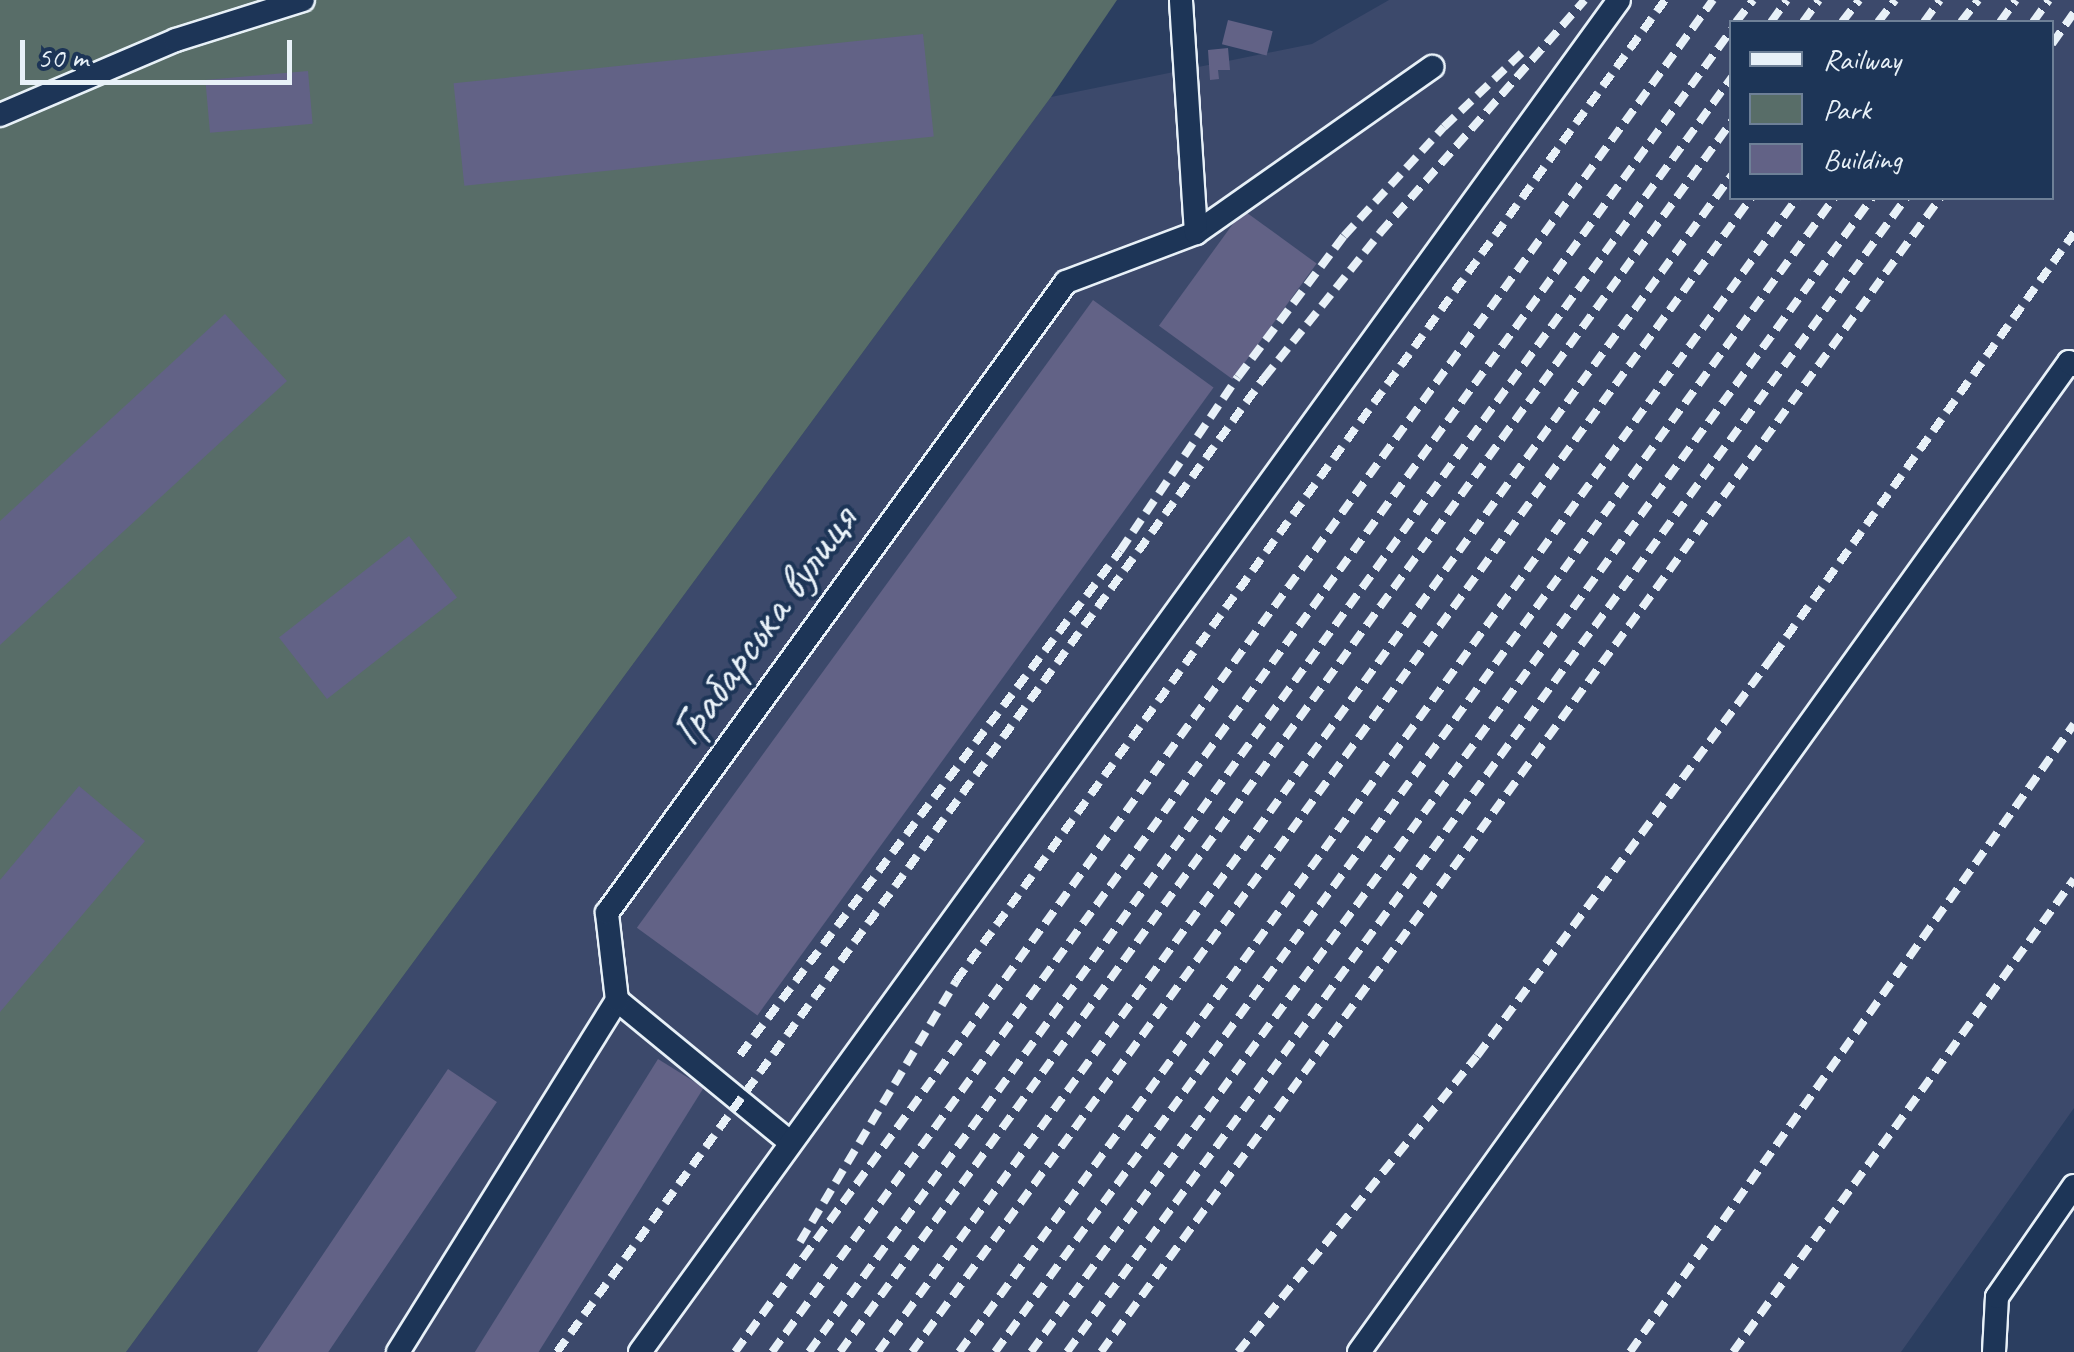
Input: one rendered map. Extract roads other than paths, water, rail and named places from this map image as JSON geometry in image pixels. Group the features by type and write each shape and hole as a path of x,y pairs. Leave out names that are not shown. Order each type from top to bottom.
{"lane":[{"path":"0,114 176,40 303,0"},
{"path":"1180,0 1196,232"},
{"path":"640,1352 1620,0"},
{"name":"Грабарська вулиця","path":"617,1000 606,913 1066,282 1196,232 1432,68"},
{"path":"1359,1352 2068,362 2074,365"},
{"path":"398,1352 617,1000 790,1142"},
{"path":"1994,1352 1997,1296 2074,1186"}],"railway":[{"path":"557,1352 1264,378 1380,233 1585,0"},
{"path":"800,1242 956,981 1665,0"},
{"path":"735,1352 1713,0"},
{"path":"1738,20 1753,0"},
{"path":"1772,20 1787,0"},
{"path":"1804,20 1819,0"},
{"path":"1844,20 1859,0"},
{"path":"1880,20 1895,0"},
{"path":"1925,20 1940,0"},
{"path":"1963,20 1978,0"},
{"path":"2001,20 2016,0"},
{"path":"2034,20 2049,0"},
{"path":"2054,41 2074,13"},
{"path":"772,1352 1729,33"},
{"path":"740,1055 1120,551 1238,377 1344,236 1444,127 1527,48"},
{"path":"809,1352 1729,81"},
{"path":"840,1352 1729,125"},
{"path":"878,1352 1729,179"},
{"path":"912,1352 1750,200"},
{"path":"959,1352 1796,200"},
{"path":"995,1352 1833,200"},
{"path":"1031,1352 1871,200"},
{"path":"1067,1352 1905,200"},
{"path":"1101,1352 1939,200"},
{"path":"1238,1352 1477,1056 1773,656 2074,233"},
{"path":"1630,1352 2074,724"},
{"path":"1733,1352 2074,879"}]}
